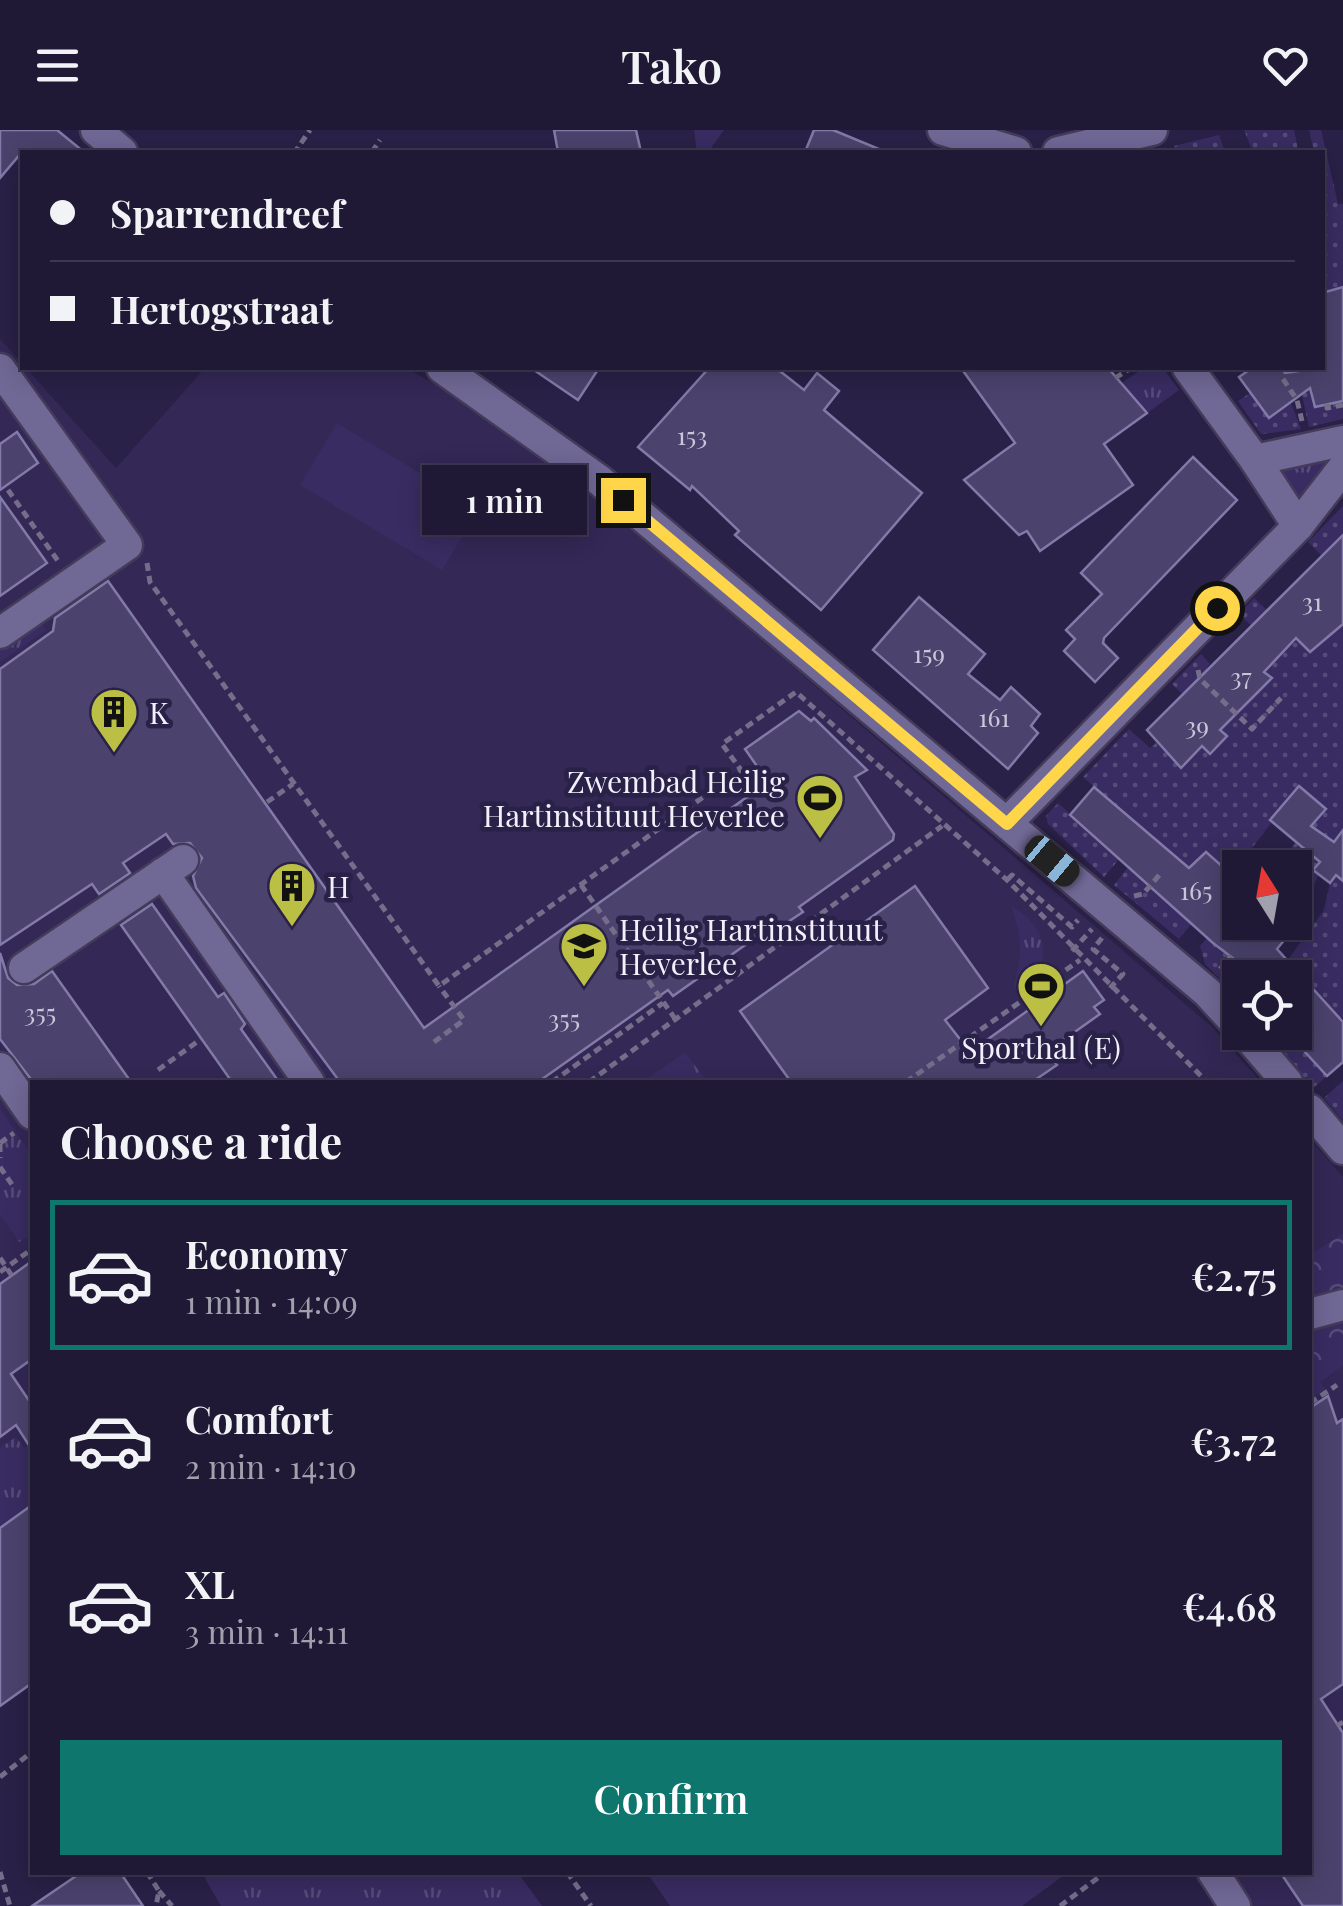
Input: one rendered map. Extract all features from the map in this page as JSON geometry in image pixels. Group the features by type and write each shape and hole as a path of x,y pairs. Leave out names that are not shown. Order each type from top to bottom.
{"street":[{"path":"96,130 120,150"},
{"path":"942,130 1009,150"},
{"path":"1067,150 1152,130"},
{"path":"0,369 127,545 0,633"},
{"path":"445,370 598,480 1109,908 1222,1008"},
{"path":"1189,370 1298,526"},
{"path":"1255,460 1343,442"},
{"path":"1007,824 1298,526 1343,468"},
{"path":"24,968 173,867 308,1080"},
{"path":"1259,1050 1285,1080"},
{"path":"0,1068 30,1111"},
{"path":"1312,1112 1343,1149"},
{"path":"1312,1313 1343,1305"},
{"path":"1214,1875 1236,1906"}],"path":[{"path":"373,150 380,140"},
{"path":"1116,378 1128,370"},
{"path":"1283,380 1297,400 1309,449"},
{"path":"1326,404 1327,408 1343,404"},
{"path":"8,490 45,543"},
{"path":"127,545 138,537 145,546 150,582 464,1020 434,1042"},
{"path":"1200,657 1200,680 1252,728 1281,698"},
{"path":"439,986 741,770 722,744 796,692 1006,880 1080,960 1205,1080"},
{"path":"267,802 295,784"},
{"path":"592,1080 942,826"},
{"path":"1006,880 1012,875 1072,927 1143,894 1161,873"},
{"path":"582,884 676,1020"},
{"path":"1109,908 1102,938 1093,949 1123,974 1110,988"},
{"path":"1072,951 1091,930"},
{"path":"909,1080 1080,960"},
{"path":"555,1080 664,1003"},
{"path":"969,1038 987,1063"},
{"path":"158,1070 201,1039"},
{"path":"0,1144 0,1158"},
{"path":"0,1167 14,1186"},
{"path":"3,1270 30,1250"},
{"path":"0,1258 3,1270 12,1276"},
{"path":"1312,1402 1336,1384"},
{"path":"0,1776 30,1754"},
{"path":"0,1872 10,1906"},
{"path":"150,1875 172,1906"},
{"path":"569,1875 591,1906"},
{"path":"1060,1906 1102,1875"},
{"path":"156,1906 159,1891"}],"shaded area":[{"name":"Heilig Hartinstituut Heverlee","path":"0,339 20,361 20,370 28,370 116,468 203,370 410,370 440,387 514,436 622,520 1212,1027 1222,1038 1222,1050 1232,1050 1259,1080 30,1080 30,1570 0,1593"},
{"path":"1312,1141 1343,1177 1343,1906 1221,1906 1196,1875 1312,1875"}],"green space":[{"path":"694,130 724,130 709,150 697,150"},
{"path":"1244,130 1294,130 1298,149 1252,150"},
{"path":"1309,130 1321,130 1338,204 1343,204 1343,299 1325,308 1325,150 1314,150"},
{"path":"1219,135 1224,150 1176,150 1174,146"},
{"path":"1141,370 1164,370 1179,390 1147,413 1120,384"},
{"path":"1296,370 1308,370 1315,407 1343,401 1343,419 1309,427"},
{"path":"1250,393 1269,418 1291,403 1301,429 1261,434 1238,401"},
{"path":"337,423 479,509 442,570 300,485"},
{"path":"1324,456 1333,459 1305,498 1298,498 1280,477 1281,470"},
{"path":"1343,506 1343,535 1323,557 1308,542"},
{"path":"1254,598 1310,651 1343,624 1343,849 1334,843 1314,870 1319,874 1312,888 1312,850 1289,850 1326,809 1299,787 1250,850 1222,850 1222,866 1206,852 1164,897 1192,923 1179,939 1114,885 1129,866 1169,851 1144,830 1104,877 1048,824 1046,816 1058,803 1097,838 1121,811 1083,777 1129,729 1150,748 1156,743 1181,767 1202,746 1210,753 1226,736 1172,684 1201,654 1210,664 1207,668 1244,706 1271,679 1264,672 1280,653 1239,614"},
{"path":"36,615 46,630 0,662 0,640"},
{"path":"1343,865 1340,1019 1332,1010 1328,1013 1312,993 1312,960 1288,960 1302,940 1312,940 1312,927 1324,910 1330,883"},
{"path":"1011,906 1033,924 1043,946 1039,970 1020,992 1014,985 1020,945"},
{"path":"1222,920 1213,943 1236,960 1222,960 1222,981 1205,964 1200,946"},
{"path":"1279,1050 1303,1050 1327,1076 1313,1088 1312,1080 1306,1080"},
{"path":"685,1052 706,1080 646,1080"},
{"path":"1343,1081 1343,1121 1324,1098"},
{"path":"0,1109 30,1153 30,1234 19,1242 0,1214"},
{"path":"1343,1234 1343,1289 1312,1296 1312,1254"},
{"path":"1343,1313 1343,1365 1320,1382 1325,1389 1312,1398 1312,1323"},
{"path":"16,1437 24,1448 30,1444 30,1506 0,1528 0,1448"},
{"path":"203,1875 519,1875 542,1906 221,1906"},
{"path":"648,1875 1064,1875 1022,1906 670,1906"}],"building":[{"path":"0,130 57,130 82,150 20,150 0,178"},
{"path":"554,130 636,130 641,150 558,150"},
{"path":"814,130 833,130 881,150 806,150"},
{"path":"1343,287 1343,401 1315,407 1310,388 1269,418 1239,377 1249,370 1325,370 1325,292"},
{"path":"534,370 598,370 578,400"},
{"path":"707,370 779,370 804,390 817,373 839,391 824,410 922,493 821,610 735,535 739,531 692,486 690,490 638,447"},
{"path":"962,370 1110,370 1147,413 1104,444 1133,485 1040,551 1027,531 1019,535 964,480 1015,443"},
{"path":"17,432 38,463 0,490 0,444"},
{"path":"1193,457 1237,500 1104,638 1103,643 1118,658 1095,682 1064,651 1075,639 1066,630 1102,594 1081,573"},
{"path":"0,497 47,563 0,596"},
{"path":"1343,535 1343,624 1310,652 1296,638 1264,672 1272,678 1220,730 1227,736 1210,754 1202,746 1181,768 1147,730"},
{"path":"108,581 424,1028 768,782 745,749 799,711 811,721 814,718 867,770 855,777 894,834 893,840 799,907 803,912 771,933 768,929 673,996 668,990 541,1080 339,1080 196,888 193,876 202,858 190,843 173,844 166,834 123,863 130,873 99,894 92,884 0,945 0,669 53,631 55,618"},
{"path":"919,597 985,654 968,674 1000,700 1011,687 1040,714 1031,726 1038,733 1008,769 873,650"},
{"path":"1299,786 1326,809 1311,826 1334,842 1343,830 1343,881 1336,875 1330,883 1313,870 1320,862 1312,850 1306,850 1270,820"},
{"path":"1094,787 1189,868 1206,852 1222,866 1222,940 1284,940 1277,949 1287,960 1235,960 1070,815"},
{"path":"915,886 988,988 945,1020 970,1052 1083,971 1104,1000 1094,1007 1100,1014 1048,1051 1057,1065 1035,1080 790,1080 740,1011"},
{"path":"152,904 218,997 224,993 245,1024 241,1029 278,1080 231,1080 121,925"},
{"path":"0,953 8,978 17,985 34,984 52,971 130,1080 31,1080 0,1039"},
{"path":"1312,988 1343,1022 1343,1062 1327,1076 1303,1050 1312,1050"},
{"path":"30,1262 30,1360 11,1374 30,1402 30,1447 16,1425 0,1437 0,1284"},
{"path":"1328,1396 1337,1423 1343,1419 1343,1684 1321,1699 1343,1733 1343,1906 1303,1906 1282,1875 1312,1875 1312,1407"},
{"path":"30,1506 30,1684 0,1706 0,1528"},
{"path":"78,1875 122,1875 143,1906 32,1906"}],"place":[{"name":"K","path":"114,754"},
{"name":"Zwembad Heilig Hartinstituut Heverlee","path":"820,840"},
{"name":"H","path":"292,928"},
{"name":"Heilig Hartinstituut Heverlee","path":"584,988"},
{"name":"Sporthal (E)","path":"1041,1028"}],"route":[{"path":"623,500 1007,824 1217,608"}]}
